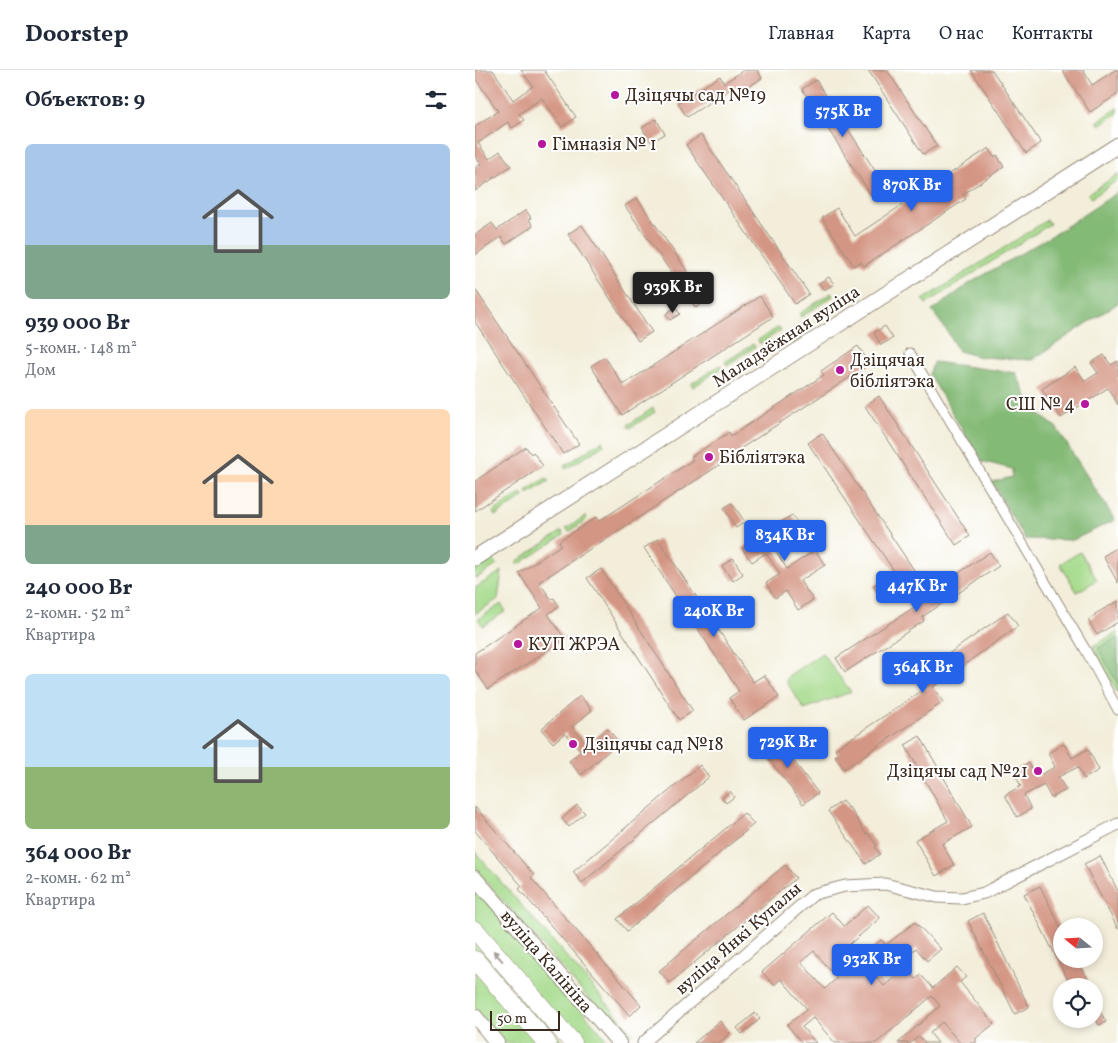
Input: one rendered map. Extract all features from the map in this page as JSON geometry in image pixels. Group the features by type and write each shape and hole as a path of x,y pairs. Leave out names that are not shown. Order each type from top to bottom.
{"main road":[{"name":"Маладзёжная вуліца","path":"475,558 1118,146"},
{"name":"вуліца Калініна","path":"475,930 573,1043"},
{"path":"475,960 547,1043"},
{"path":"506,996 521,982"}],"street":[{"path":"910,353 1085,649 1118,710"},
{"name":"вуліца Янкі Купалы","path":"643,1043 814,894 845,886 885,884 937,896 962,898 984,893 1118,824"},
{"name":"вуліца Калініна","path":"475,878 619,1043"},
{"path":"475,1016 497,1043"}],"green space":[{"path":"1118,108 1118,113 1100,125 1097,122"},
{"path":"1118,174 1118,180 1091,198 1088,194"},
{"path":"1118,192 1118,303 1032,360 980,357 958,351 947,331 932,311 970,283 1056,233"},
{"path":"1047,220 1050,224 926,304 923,300"},
{"path":"831,293 833,296 801,317 799,314"},
{"path":"779,327 781,330 760,344 758,340"},
{"path":"753,344 755,347 727,365 725,362"},
{"path":"934,362 1016,373 1033,410 1056,427 1115,520 1073,540 1025,539 992,482 1012,477 1012,469 981,461 929,374"},
{"path":"720,365 722,368 693,387 691,384"},
{"path":"653,408 655,412 630,428 628,425"},
{"path":"602,441 604,445 566,469 564,466"},
{"path":"546,478 549,481 528,494 526,491"},
{"path":"522,493 524,497 495,516 493,512"},
{"path":"585,516 587,519 569,532 566,529"},
{"path":"562,531 564,535 518,565 516,562"},
{"path":"1080,552 1097,580 1077,592 1060,564"},
{"path":"490,557 497,565 475,579 475,567"},
{"path":"502,571 498,599 475,614 475,588"},
{"path":"501,604 506,611 483,626 478,619"},
{"path":"1118,632 1118,694 1093,646"},
{"path":"1118,637 1118,685 1098,648"},
{"path":"822,653 851,692 804,709 786,681 788,676"},
{"path":"475,852 633,1033 625,1040 475,869"},
{"path":"475,887 610,1043 579,1043 475,924"},
{"path":"475,941 508,979 503,983 475,951"},
{"path":"475,971 537,1043 504,1043 475,1009"},
{"path":"519,992 564,1043 556,1043 514,996"}],"building":[{"path":"475,70 493,70 513,100 533,86 521,70 544,70 576,117 562,127 542,98 519,114 524,120 512,128 508,122 478,143 489,159 500,151 511,166 475,191 475,168 481,164 475,156 475,126 498,111 475,78"},
{"path":"744,70 757,70 762,78 733,97 729,90 687,117 678,103 720,76 724,83"},
{"path":"868,70 887,70 937,146 923,154"},
{"path":"971,70 992,70 1041,143 1026,153"},
{"path":"1062,70 1083,70 1092,85 1118,70 1118,94 1090,112"},
{"path":"816,80 885,186 871,195 802,89"},
{"path":"656,119 665,134 651,142 642,128"},
{"path":"701,135 809,294 795,304 686,145"},
{"path":"989,148 994,157 997,155 1004,167 963,194 966,199 864,266 861,262 854,266 822,218 837,208 855,236"},
{"path":"637,198 707,300 696,308 625,206"},
{"path":"526,210 533,226 506,244 501,237 475,255 475,235 492,223 497,230"},
{"path":"582,225 652,332 638,341 568,234"},
{"path":"829,277 834,284 824,290 819,283"},
{"path":"475,289 579,444 563,454 475,322"},
{"path":"760,296 773,317 622,415 591,366 605,357 623,385"},
{"path":"675,307 680,314 670,320 666,314"},
{"path":"885,326 893,338 881,345 874,333"},
{"path":"858,346 870,364 740,449 741,451 539,582 551,599 554,598 559,606 548,614 565,639 488,689 475,670 475,653 542,608 519,573 561,545 559,541 596,517 599,521 693,460 691,457 729,432 731,436 824,375 821,371"},
{"path":"1104,355 1111,365 1118,361 1118,405 1108,388 1061,418 1042,389 1075,367 1085,381 1098,373 1091,363"},
{"path":"879,396 970,536 956,545 865,406"},
{"path":"822,433 914,570 900,580 808,443"},
{"path":"526,447 531,454 533,452 543,466 475,511 475,481"},
{"path":"732,503 745,522 736,528 724,508"},
{"path":"792,515 802,530 774,548 787,569 815,550 825,565 800,581 813,600 798,610 786,591 775,598 766,583 780,574 766,553 752,562 742,548"},
{"path":"658,539 753,682 764,675 779,697 744,720 729,698 739,691 644,548"},
{"path":"1118,547 1118,583 1103,556"},
{"path":"990,552 999,566 922,617 924,621 845,672 836,658 916,606 914,603"},
{"path":"733,558 743,574 733,581 722,566"},
{"path":"601,569 693,711 679,720 587,578"},
{"path":"881,581 885,589 878,593 873,586"},
{"path":"1118,601 1118,622 1097,635 1088,620"},
{"path":"1008,612 1018,626 933,687 943,702 844,769 835,756 839,754 835,749 929,686 920,674"},
{"path":"580,696 592,710 572,727 588,745 607,728 619,742 581,775 569,761 581,751 565,733 553,743 541,729"},
{"path":"773,734 818,793 803,804 759,746"},
{"path":"920,736 972,827 942,844 954,865 936,876 915,840 948,821 905,745"},
{"path":"1064,744 1072,758 1088,749 1099,770 1084,779 1078,767 1058,777 1066,790 1051,798 1044,785 1024,795 1031,809 1017,817 1005,795 1021,786 1013,771 1029,763 1036,777 1055,767 1048,753"},
{"path":"700,765 709,777 582,883 573,872"},
{"path":"730,791 734,797 726,803 722,798"},
{"path":"842,801 849,807 866,834 868,833 877,846 875,847 880,854 866,864 828,811"},
{"path":"577,805 585,813 569,827 562,819"},
{"path":"475,807 534,875 531,878 641,1005 630,1016 519,889 522,886 475,831"},
{"path":"744,813 754,824 627,931 617,919"},
{"path":"1100,856 1118,891 1118,929 1084,864"},
{"path":"785,865 796,878 670,983 659,971"},
{"path":"1040,886 1056,918 1053,918 1053,951 1024,894"},
{"path":"868,905 880,918 836,956 848,969 881,940 886,945 915,922 941,949 927,961 916,948 901,962 916,979 921,975 933,988 957,967 966,977 960,982 994,1024 976,1038 976,1043 960,1043 942,1022 930,1033 938,1043 925,1043 919,1036 911,1043 898,1043 940,1006 932,996 876,1043 835,1043 813,1018 802,1027 816,1043 802,1043 787,1025 807,1009 781,979 774,985 762,972 832,912 844,926","holes":["814,951 837,978 825,989 801,962","879,958 896,976 884,986 868,968"]},
{"path":"983,913 1029,1007 1015,1014 968,921"},
{"path":"1062,968 1082,968 1087,978 1067,978"},
{"path":"755,1013 760,1019 742,1034 737,1028"},
{"path":"720,1021 730,1033 719,1043 694,1043"}],"place":[{"name":"Дзіцячы сад №19","path":"615,95"},
{"name":"Гімназія № 1","path":"542,144"},
{"name":"Дзіцячая бібліятэка","path":"840,370"},
{"name":"СШ № 4","path":"1085,404"},
{"name":"Бібліятэка","path":"709,457"},
{"name":"КУП ЖРЭА","path":"518,644"},
{"name":"Дзіцячы сад №18","path":"573,744"},
{"name":"Дзіцячы сад №21","path":"1038,771"}]}
